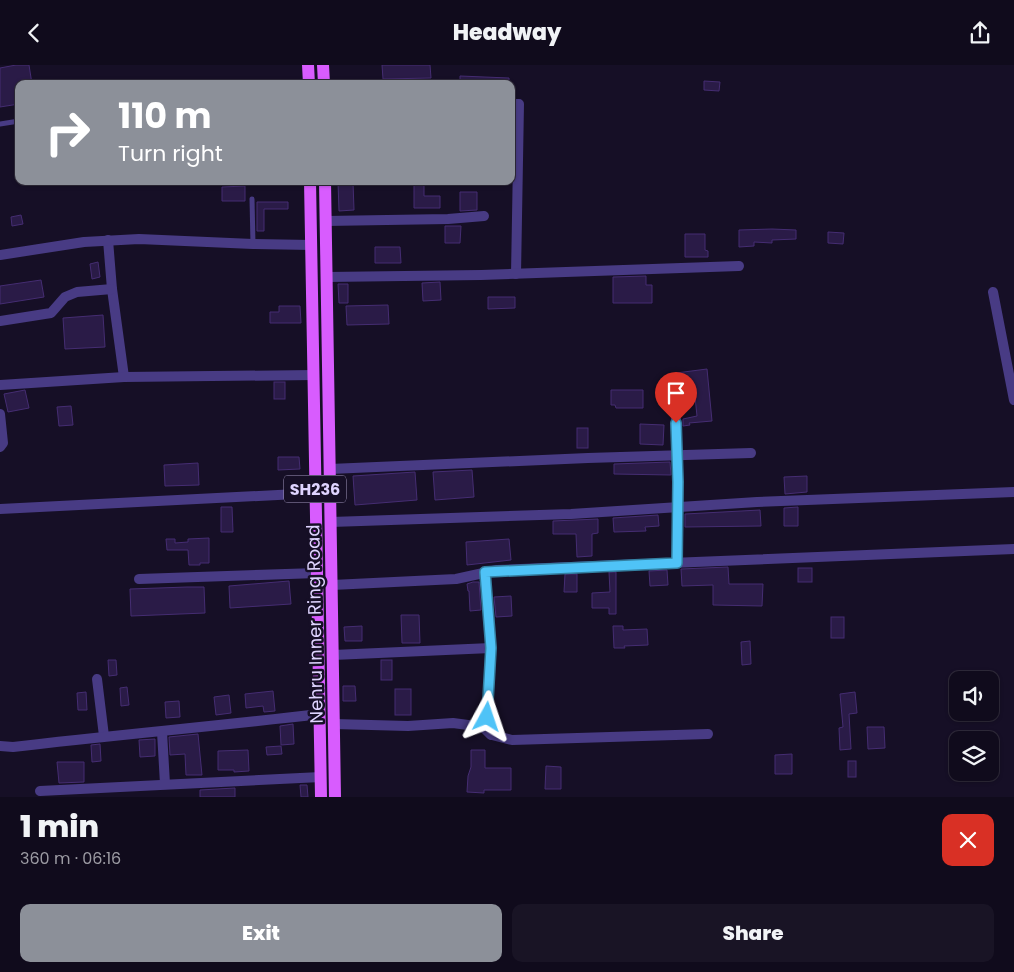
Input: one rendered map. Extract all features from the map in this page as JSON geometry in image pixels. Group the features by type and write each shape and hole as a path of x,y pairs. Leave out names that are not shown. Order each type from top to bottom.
{"main road":[{"path":"308,65 309,80"},
{"path":"323,65 324,80"},
{"name":"SH236","path":"310,185 321,797"},
{"name":"Nehru Inner Ring Road","path":"325,185 335,797"}],"street":[{"path":"515,104 519,104 516,274"},
{"path":"326,221 448,219 484,216"},
{"path":"0,255 84,242 139,239 253,245 312,245"},
{"path":"108,240 112,289 124,377"},
{"path":"327,277 516,274 739,266"},
{"path":"0,321 51,313 65,297 76,292 112,289"},
{"path":"993,292 1014,401"},
{"path":"0,385 124,377 314,375"},
{"path":"675,390 678,482 677,563"},
{"path":"0,414 3,443 0,447"},
{"path":"330,469 751,453"},
{"path":"331,522 571,514 677,506 1014,492"},
{"path":"0,509 316,493"},
{"path":"332,585 456,579 485,572 1014,549"},
{"path":"485,572 491,648 487,717 492,735"},
{"path":"139,579 317,573"},
{"path":"333,655 491,648"},
{"path":"96,679 104,736"},
{"path":"0,746 13,747 320,714"},
{"path":"334,723 408,726 453,723 483,727 492,735 512,741 708,733"},
{"path":"162,731 166,784"},
{"path":"40,791 321,777"}],"lane":[{"path":"0,124 15,122"},
{"path":"252,199 253,245"}],"building":[{"path":"29,65 31,80 15,80 15,105 0,107 0,68"},
{"path":"382,65 430,65 431,78 383,79"},
{"path":"460,76 509,78 509,80 460,80"},
{"path":"704,81 720,82 719,91 704,90"},
{"path":"338,185 353,185 354,210 339,211"},
{"path":"414,185 424,185 424,196 440,196 440,208 414,208"},
{"path":"245,186 245,201 222,201 222,187"},
{"path":"460,192 477,192 477,210 460,211"},
{"path":"257,202 288,202 288,209 264,209 264,231 257,231"},
{"path":"21,215 23,224 12,226 11,217"},
{"path":"445,226 461,226 460,243 445,243"},
{"path":"739,230 796,230 796,239 772,240 772,243 754,242 754,246 739,247"},
{"path":"828,232 844,233 843,244 828,243"},
{"path":"685,234 705,234 705,250 708,251 708,257 685,257"},
{"path":"375,247 400,247 401,263 375,263"},
{"path":"98,262 100,277 92,279 90,264"},
{"path":"646,276 646,285 652,285 652,303 613,303 613,277"},
{"path":"41,280 44,297 0,304 0,286"},
{"path":"440,282 441,300 423,301 422,283"},
{"path":"338,284 348,284 348,303 339,303"},
{"path":"488,297 515,297 515,308 488,309"},
{"path":"388,305 389,324 347,325 346,306"},
{"path":"279,306 300,306 301,323 270,323 270,312 279,312"},
{"path":"103,315 105,347 65,349 63,318"},
{"path":"707,369 712,421 689,423 690,425 683,426 683,419 697,416 694,387 682,388 677,384 676,373"},
{"path":"274,382 285,382 285,399 274,399"},
{"path":"25,390 29,408 8,412 4,394"},
{"path":"611,390 643,390 643,408 616,408 615,405 611,405"},
{"path":"71,406 73,425 59,426 57,407"},
{"path":"640,424 664,425 663,445 640,444"},
{"path":"577,428 588,428 588,448 577,448"},
{"path":"278,457 299,457 300,469 278,470"},
{"path":"670,462 671,475 614,474 614,464"},
{"path":"198,463 199,485 165,486 164,465"},
{"path":"472,470 474,497 435,500 433,472"},
{"path":"415,472 417,500 355,505 353,476"},
{"path":"807,476 807,492 785,494 784,477"},
{"path":"221,507 232,507 233,532 221,532"},
{"path":"798,507 798,526 784,526 784,508"},
{"path":"760,510 761,526 685,527 685,514"},
{"path":"658,515 659,526 645,527 646,531 614,532 613,518"},
{"path":"598,519 598,533 592,534 592,556 577,557 576,534 553,534 553,521"},
{"path":"209,538 209,563 189,565 188,550 167,550 166,539 175,539 175,543 188,542 188,539"},
{"path":"509,539 511,560 467,565 466,542"},
{"path":"728,567 729,584 763,584 762,606 713,605 713,585 682,586 681,569"},
{"path":"798,568 812,568 812,582 798,582"},
{"path":"667,570 668,585 650,586 649,571"},
{"path":"609,572 616,572 616,614 609,614 609,608 592,608 592,593 610,592"},
{"path":"565,574 577,574 577,592 564,592"},
{"path":"289,581 291,604 230,608 229,586"},
{"path":"479,582 481,610 470,611 467,584"},
{"path":"204,587 205,613 131,616 130,589"},
{"path":"511,596 512,616 496,617 494,597"},
{"path":"401,615 419,615 420,643 402,643"},
{"path":"831,617 844,617 844,638 831,638"},
{"path":"362,626 362,641 345,641 344,627"},
{"path":"613,626 623,626 623,630 647,629 648,645 614,648"},
{"path":"750,641 751,664 742,665 741,642"},
{"path":"108,660 116,660 117,675 109,676"},
{"path":"381,660 392,660 392,680 381,680"},
{"path":"343,686 355,686 356,701 343,701"},
{"path":"127,687 129,705 121,706 120,688"},
{"path":"395,689 411,689 411,715 395,715"},
{"path":"273,691 275,711 264,712 263,706 246,708 245,694"},
{"path":"86,692 87,710 78,710 77,693"},
{"path":"855,692 857,713 849,714 851,749 840,750 839,728 843,727 840,694"},
{"path":"229,695 231,713 216,715 214,697"},
{"path":"179,701 180,717 166,718 165,702"},
{"path":"293,724 294,744 281,745 280,726"},
{"path":"867,727 884,727 885,748 868,749"},
{"path":"198,734 202,775 186,775 185,754 170,755 169,737"},
{"path":"155,739 155,756 140,757 139,740"},
{"path":"100,744 101,761 92,762 91,745"},
{"path":"281,746 282,754 267,755 266,747"},
{"path":"248,750 249,771 218,770 218,751"},
{"path":"471,750 485,750 485,768 511,768 511,790 484,790 484,793 467,792 468,776 471,767"},
{"path":"792,754 792,774 775,774 775,755"},
{"path":"848,761 856,761 856,777 848,777"},
{"path":"57,762 84,762 84,782 59,783"},
{"path":"546,766 561,767 561,789 545,789"},
{"path":"300,785 307,785 308,797 301,797"},
{"path":"235,788 235,797 200,797 200,790"}],"route":[{"path":"487,717 491,648 485,572 677,563 678,482 676,423"}]}
